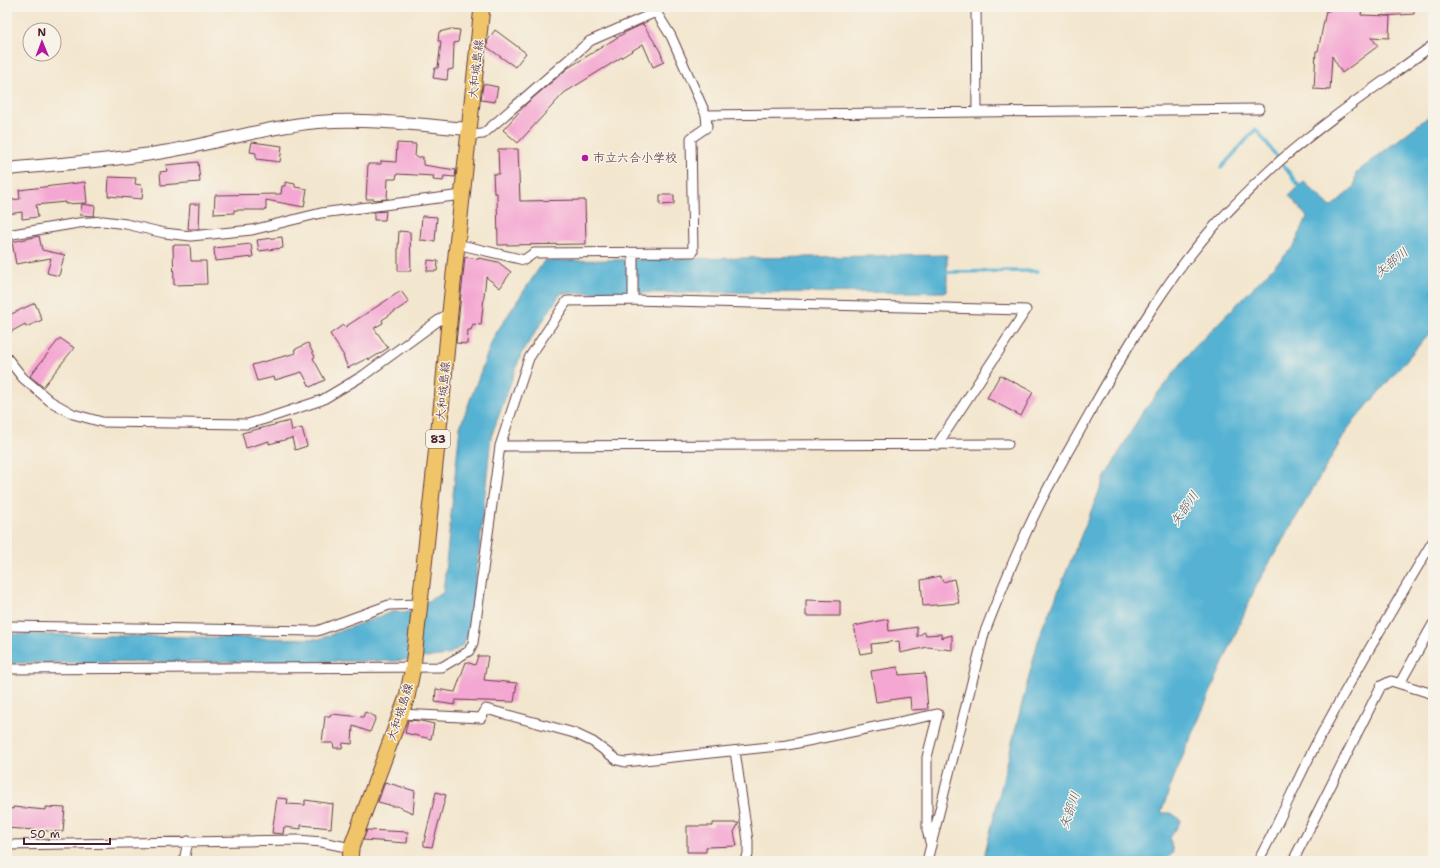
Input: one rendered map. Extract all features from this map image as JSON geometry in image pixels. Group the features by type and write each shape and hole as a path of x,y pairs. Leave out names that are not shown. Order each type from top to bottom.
{"main road":[{"name":"大和城島線","path":"350,854 407,697 413,667 421,604 482,7"}],"street":[{"path":"976,7 977,112"},
{"path":"7,169 158,153 258,131 318,122 357,122 483,134 590,41 656,10 672,36 706,115 707,127 691,138 693,252 534,253 524,260 457,244"},
{"path":"927,861 984,634 994,607 1047,489 1111,374 1166,289 1193,252 1218,222 1245,194 1281,160 1321,127 1433,46"},
{"path":"706,115 1259,109"},
{"path":"7,235 78,223 103,221 126,224 164,233 191,236 252,230 321,214 462,195"},
{"path":"632,300 633,253"},
{"path":"7,669 442,667 469,650 473,643 500,446 530,358 567,301 632,300 1026,310 937,445"},
{"path":"7,358 23,378 50,401 73,414 102,422 247,424 322,400 364,375 450,312"},
{"path":"500,446 1008,444"},
{"path":"1258,861 1271,838 1323,732 1433,541"},
{"path":"7,626 317,631 389,605 421,604"},
{"path":"1400,683 1433,624"},
{"path":"1293,861 1381,686 1391,681 1433,694"},
{"path":"401,714 481,718 486,709 574,733 593,742 617,760 625,762 788,745 938,714 927,756 927,830 931,847"},
{"path":"735,750 748,841 748,855 744,861"},
{"path":"7,845 298,840 322,842 350,854"},
{"path":"184,861 188,841"}],"water":[{"name":"矢部川","path":"1433,113 1433,329 1349,427 1256,586 1174,777 1161,813 1171,813 1181,820 1170,838 1173,853 1164,861 1148,861 1142,859 1140,861 985,861 985,853 1038,641 1105,477 1142,413 1193,349 1294,246 1307,217 1289,195 1304,182 1331,207 1354,187 1356,173"},
{"path":"947,255 947,292 561,293 521,354 491,437 471,627 463,645 448,655 396,661 7,663 7,634 319,639 392,612 407,612 443,593 460,427 494,336 544,261"}],"building":[{"path":"1331,7 1362,7 1361,15 1390,16 1389,38 1371,37 1378,46 1342,73 1332,56 1330,90 1314,89 1316,51 1318,51 1326,11 1329,11"},
{"path":"1383,7 1414,7 1414,14 1384,16"},
{"path":"643,24 660,51 664,62 653,67 643,44 564,93 518,143 503,130 527,103 568,68 626,32"},
{"path":"451,29 460,30 458,42 454,43 453,69 448,70 447,80 433,78 435,68 438,68 441,41 438,41 439,32"},
{"path":"495,30 526,53 515,67 487,47 488,40"},
{"path":"483,84 498,87 495,102 481,100"},
{"path":"252,142 282,146 280,162 256,159 256,153 250,152"},
{"path":"397,143 416,144 415,157 423,157 423,165 456,170 455,177 444,176 443,181 433,180 434,176 397,174 396,179 388,179 387,199 366,199 368,164 381,164 381,161 396,162"},
{"path":"498,149 518,149 520,201 585,200 586,244 498,245 497,193 494,193 493,174 499,174"},
{"path":"198,162 200,182 161,185 160,172 167,171 166,165"},
{"path":"109,177 136,178 135,184 141,185 143,189 142,199 108,196"},
{"path":"85,182 87,203 65,204 65,202 36,205 38,217 22,219 22,212 7,214 7,200 20,199 19,190"},
{"path":"285,182 295,184 295,187 307,189 304,207 266,200 266,210 234,210 234,213 214,214 215,195 281,194 282,186 285,186"},
{"path":"660,195 674,195 674,204 660,205"},
{"path":"82,204 95,206 94,216 80,215"},
{"path":"190,204 200,204 199,229 188,229"},
{"path":"386,211 385,220 374,220 374,212"},
{"path":"422,216 437,217 435,241 420,240"},
{"path":"399,231 410,232 411,271 398,271"},
{"path":"39,236 42,250 65,255 59,276 47,273 51,258 16,264 12,242"},
{"path":"282,237 283,248 259,251 257,240"},
{"path":"251,244 253,257 215,261 214,248"},
{"path":"173,245 190,245 191,261 206,261 207,284 174,285"},
{"path":"465,257 498,262 511,272 500,288 486,277 481,325 473,324 471,330 468,330 467,344 456,343"},
{"path":"428,260 438,261 437,271 427,271"},
{"path":"401,291 409,302 382,320 383,323 374,328 388,348 369,360 368,358 348,368 344,356 330,334 343,325 345,327"},
{"path":"35,303 42,320 26,327 25,324 7,334 7,316"},
{"path":"60,338 74,348 43,387 30,376"},
{"path":"308,343 315,357 313,358 325,380 310,387 302,372 275,380 274,377 257,381 252,365 296,353 294,350"},
{"path":"1000,375 1033,392 1021,416 987,398"},
{"path":"290,421 292,431 302,428 307,446 295,450 292,438 269,444 269,441 246,448 242,433"},
{"path":"940,576 943,582 954,579 959,603 923,606 921,580"},
{"path":"806,600 840,601 840,616 806,616"},
{"path":"888,619 889,631 917,627 917,637 924,632 926,635 941,634 941,638 952,635 952,650 928,647 900,653 899,641 871,644 872,652 860,654 854,626"},
{"path":"478,656 488,656 484,680 517,683 514,702 455,700 455,705 435,702 436,689 455,692 466,662 475,665"},
{"path":"898,667 899,675 925,673 928,709 911,710 910,697 876,702 871,671"},
{"path":"365,712 376,717 370,732 353,726 352,744 343,743 342,748 334,748 333,743 322,743 325,716 330,716 331,714 363,717"},
{"path":"408,720 434,724 431,739 405,733"},
{"path":"385,782 415,791 413,813 397,806 390,806 378,802"},
{"path":"436,792 446,795 432,847 424,846 424,842"},
{"path":"277,798 288,799 287,804 305,805 305,800 333,804 331,828 301,825 301,829 284,827 283,834 272,833"},
{"path":"13,807 46,810 46,807 65,808 63,832 7,828 7,808 13,809"},
{"path":"713,823 739,823 734,832 737,846 706,847 706,852 687,852 687,826 713,826"},
{"path":"367,830 408,832 407,843 363,840"}],"waterway":[{"path":"1221,168 1256,129 1302,190"},
{"path":"943,272 1038,271"}],"place":[{"name":"市立六合小学校","path":"585,158"}]}
